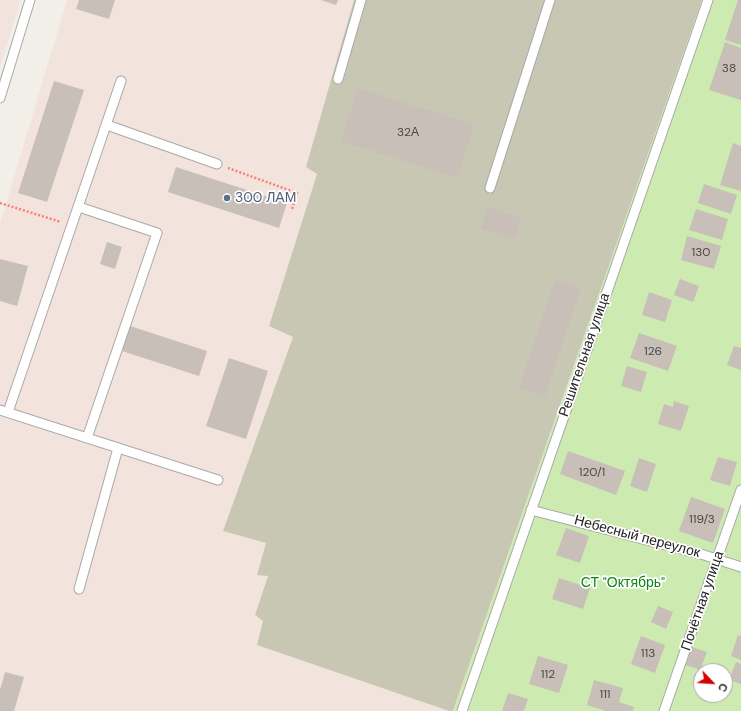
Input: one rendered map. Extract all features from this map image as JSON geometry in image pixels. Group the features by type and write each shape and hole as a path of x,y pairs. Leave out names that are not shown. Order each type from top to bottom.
{"lane":[{"path":"0,98 30,0"},
{"path":"338,79 361,0"},
{"path":"490,188 550,0"},
{"name":"Решительная улица","path":"462,711 708,0"},
{"path":"121,81 73,226 4,411 218,480"},
{"path":"106,125 217,164"},
{"path":"79,207 157,233 87,438"},
{"path":"79,588 118,448"},
{"name":"Почётная улица","path":"664,711 741,490"},
{"name":"Небесный переулок","path":"531,510 741,566"}],"path":[{"path":"217,164 297,193 292,209"},
{"path":"0,203 73,226"}],"shaded area":[{"path":"0,0 21,0 0,67"},
{"path":"67,0 354,0 306,167 317,174 269,326 293,337 223,531 266,543 258,574 268,576 255,615 263,621 257,645 449,711 0,711 0,224"},
{"path":"354,0 702,0 453,711 449,711 257,645 263,621 255,615 268,576 257,575 266,543 223,531 293,337 269,326 317,174 306,167"}],"green space":[{"name":"СТ \"Октябрь\"","path":"702,0 741,0 741,711 453,711"}],"building":[{"path":"79,0 115,0 109,19 76,9"},
{"path":"321,0 338,0 336,5"},
{"path":"738,0 741,0 741,45 725,40"},
{"path":"725,42 741,48 741,100 709,90"},
{"path":"54,81 84,90 47,202 18,193"},
{"path":"358,88 474,125 457,178 341,141"},
{"path":"733,143 741,146 741,191 720,185"},
{"name":"300 ЛАМ","path":"176,167 287,203 279,228 168,192"},
{"path":"704,184 737,195 731,214 698,203"},
{"path":"488,207 521,218 514,239 481,229"},
{"path":"696,209 728,219 722,240 689,230"},
{"path":"687,236 721,246 714,269 681,260"},
{"path":"107,242 122,247 115,269 100,264"},
{"path":"0,259 28,266 17,306 0,301"},
{"path":"680,279 699,286 693,302 674,295"},
{"path":"555,280 581,288 545,396 519,388"},
{"path":"649,292 672,300 665,322 642,315"},
{"path":"130,326 207,351 199,376 122,351"},
{"path":"639,333 677,346 668,371 630,358"},
{"path":"734,346 741,348 741,370 727,365"},
{"path":"229,358 268,371 246,439 206,426"},
{"path":"627,366 647,372 641,392 621,386"},
{"path":"674,401 689,406 681,431 658,424 664,404 673,407"},
{"path":"568,451 625,471 616,495 560,474"},
{"path":"718,457 737,462 730,486 710,480"},
{"path":"639,458 656,464 647,492 630,486"},
{"path":"691,497 725,509 713,543 679,531"},
{"path":"566,528 589,536 580,563 556,555"},
{"path":"559,578 590,588 583,609 552,599"},
{"path":"658,606 673,612 666,629 651,622"},
{"path":"738,635 741,636 741,660 731,656"},
{"path":"641,636 665,645 655,673 631,664"},
{"path":"692,647 707,652 703,663 693,663 693,668 686,665"},
{"path":"538,656 568,665 559,693 529,684"},
{"path":"736,662 741,664 741,684 733,681 733,670"},
{"path":"5,672 24,677 14,711 0,711 0,690"},
{"path":"594,680 623,688 619,702 634,707 633,711 605,711 587,705"},
{"path":"508,693 528,699 524,711 502,711"}],"place":[{"name":"300 ЛАМ","path":"227,198"}]}
